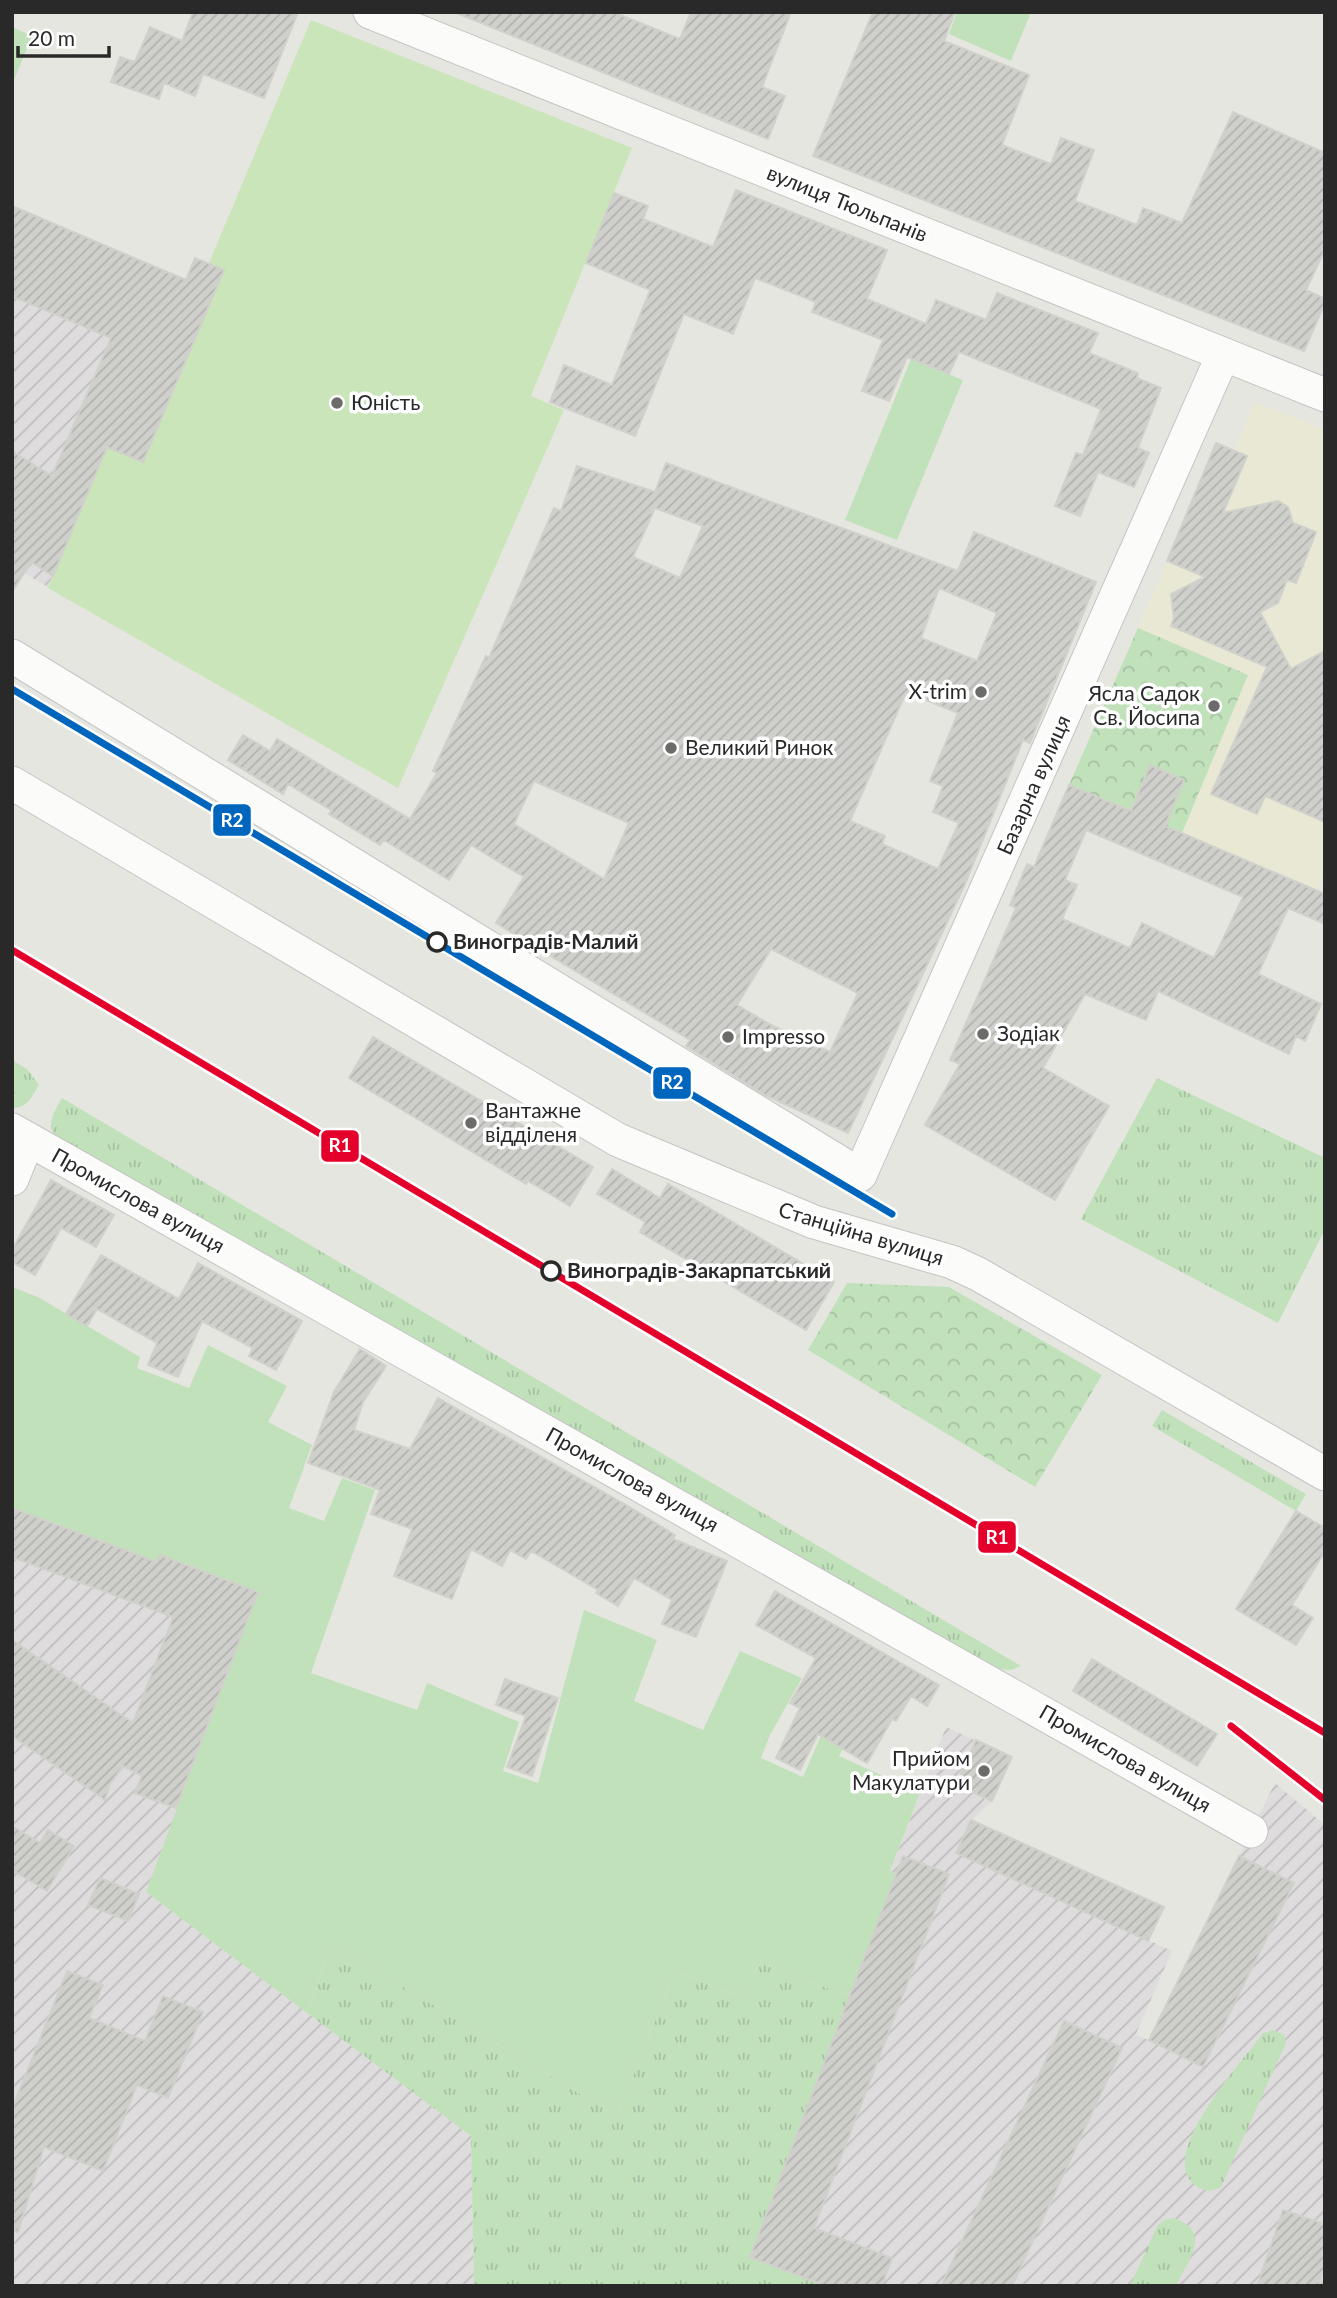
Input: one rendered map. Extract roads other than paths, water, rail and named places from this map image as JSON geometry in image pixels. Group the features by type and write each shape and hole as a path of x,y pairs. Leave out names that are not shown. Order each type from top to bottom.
{"street":[{"name":"вулиця Тюльпанів","path":"370,12 1325,395"},
{"name":"Базарна вулиця","path":"12,656 860,1175 1223,355"},
{"name":"Станційна вулиця","path":"12,783 618,1140 784,1212 952,1262 978,1274 1325,1474"},
{"path":"12,1179 20,1135"},
{"name":"Промислова вулиця","path":"20,1135 1251,1831"}],"place":[{"name":"Юність","path":"337,403"},
{"name":"X-trim","path":"981,692"},
{"name":"Ясла Садок Св. Йосипа","path":"1214,706"},
{"name":"Великий Ринок","path":"671,748"},
{"name":"Виноградів-Малий","path":"437,942"},
{"name":"Зодіак","path":"983,1034"},
{"name":"Impresso","path":"728,1037"},
{"name":"Вантажне відділеня","path":"471,1123"},
{"name":"Виноградів-Закарпатський","path":"551,1271"},
{"name":"Прийом Макулатури","path":"984,1771"}]}
